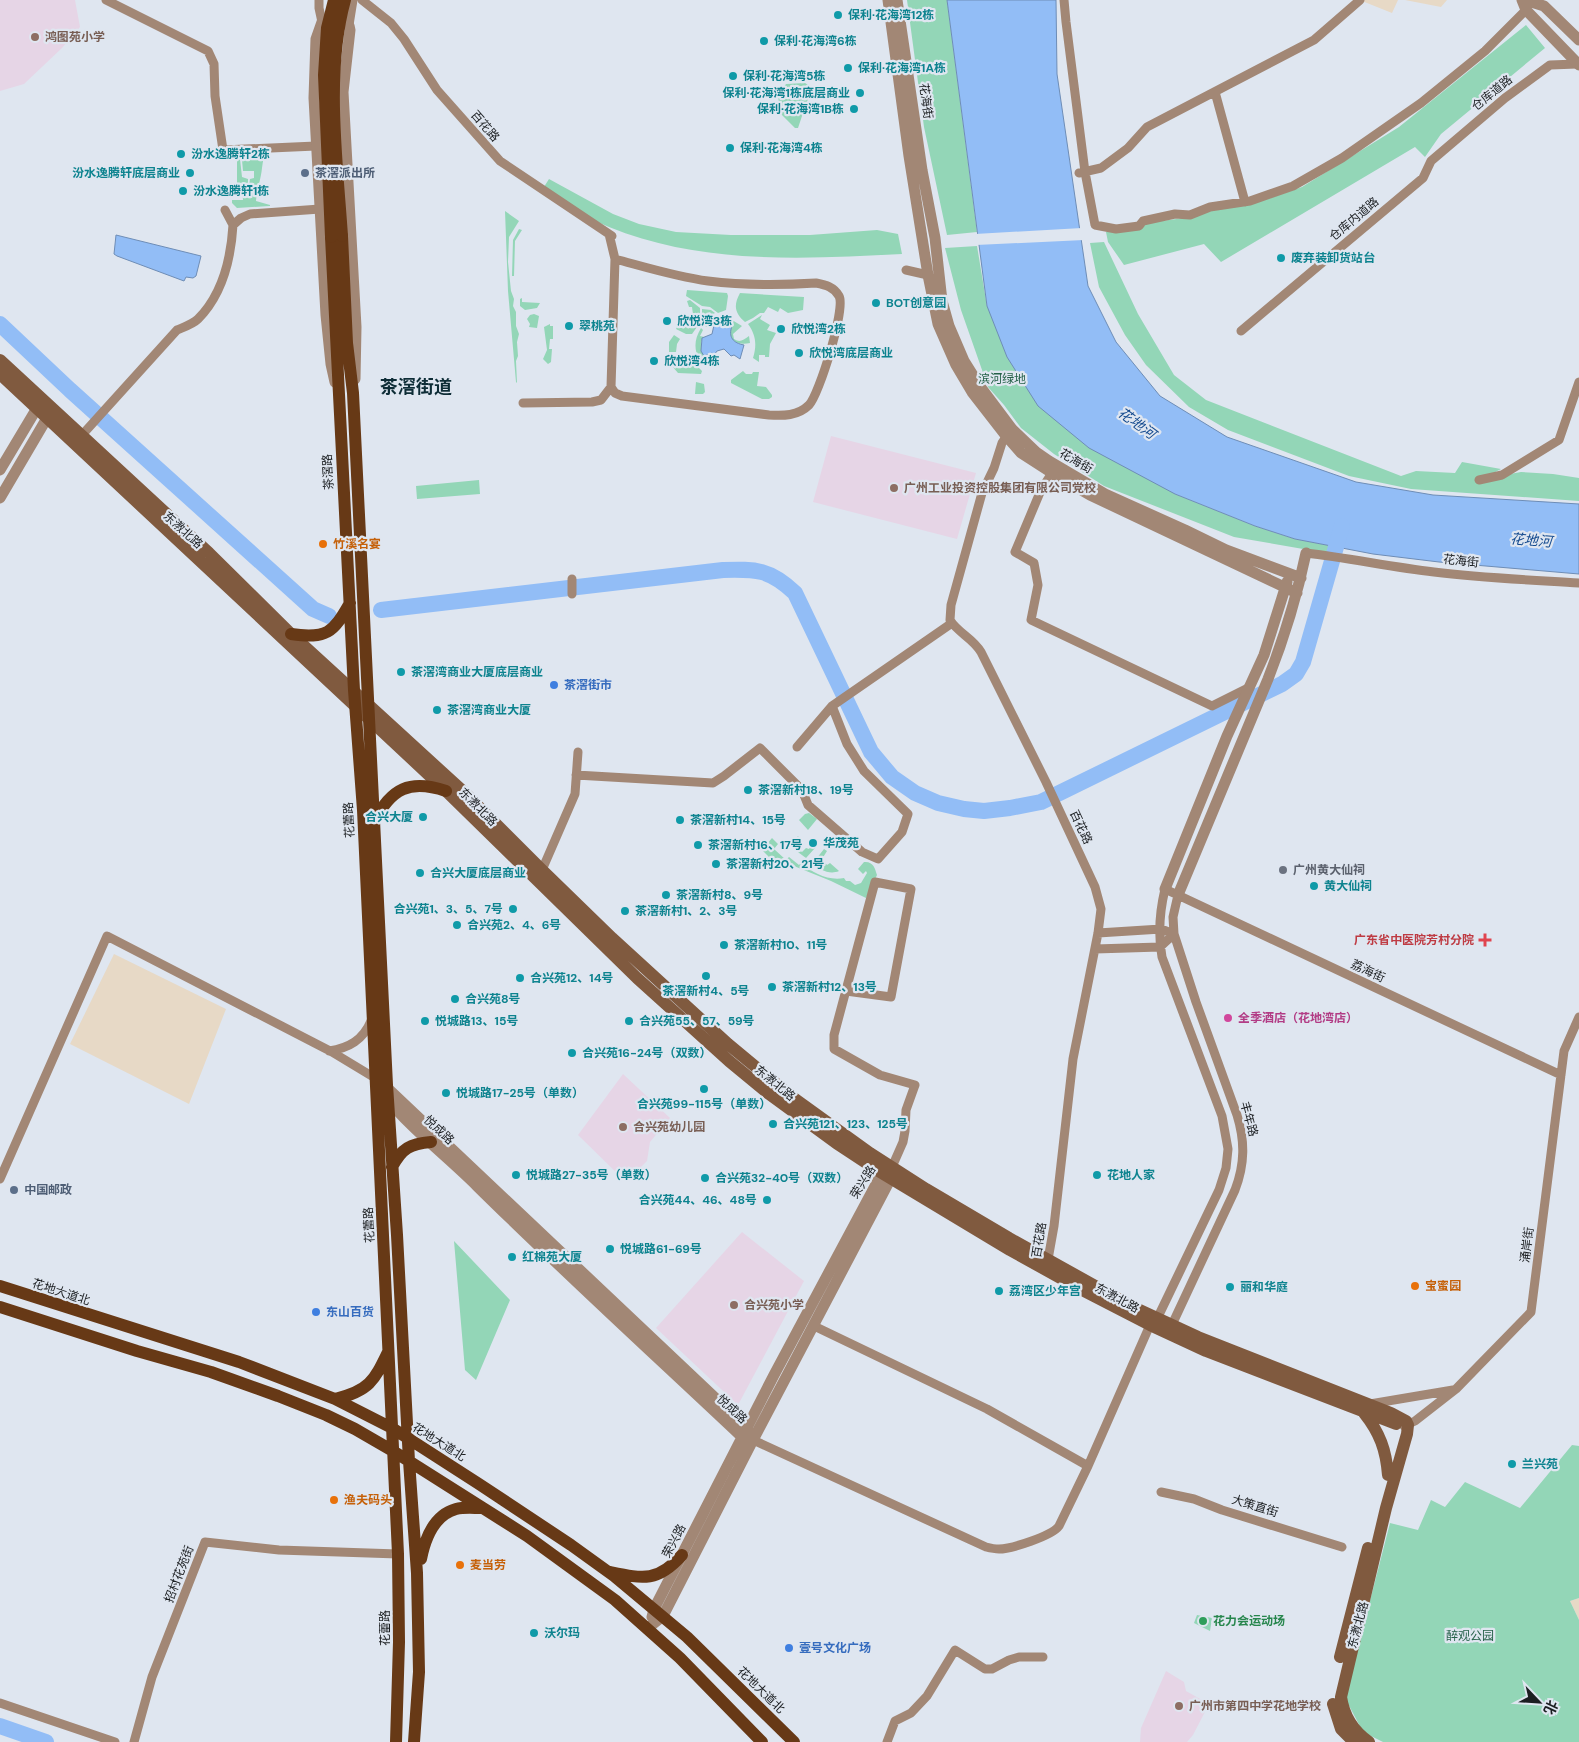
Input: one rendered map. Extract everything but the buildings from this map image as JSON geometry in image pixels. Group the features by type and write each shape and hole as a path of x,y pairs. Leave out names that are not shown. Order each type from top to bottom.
{"main road":[{"path":"334,0 328,28 324,74 336,236 352,393 362,705"},
{"path":"336,236 336,54 339,26 345,0"},
{"name":"茶滘路","path":"336,236 338,392 354,690"},
{"name":"东漖北路","path":"0,360 209,553 291,634 354,690 362,705"},
{"name":"东漖北路","path":"0,374 362,705 466,794 632,956 758,1070 888,1173"},
{"path":"291,634 315,636 333,629 350,603"},
{"name":"花蕾路","path":"362,705 368,718 386,1085 417,1573 419,1672 414,1742"},
{"name":"花蕾路","path":"362,705 362,810 398,1554 399,1642 396,1742"},
{"name":"东漖北路","path":"368,718 446,791 624,965 729,1061 805,1121 888,1173 1047,1266 1153,1322 1231,1361 1366,1408 1404,1426"},
{"path":"373,824 382,807 391,797 402,790 422,785 446,791"},
{"path":"392,1167 398,1157 410,1146 431,1142"},
{"name":"花地大道北","path":"0,1286 238,1362 335,1399 392,1428 508,1503 607,1571 659,1613 794,1742"},
{"path":"0,1307 211,1372 278,1396 333,1418 394,1451 527,1536 615,1600 680,1658 762,1742"},
{"path":"335,1399 356,1393 369,1386 378,1373 389,1349"},
{"path":"1366,1408 1383,1444 1388,1475"},
{"name":"东漖北路","path":"1354,1742 1342,1729 1337,1720 1334,1707 1334,1683 1368,1545 1404,1426"},
{"name":"东漖北路","path":"1369,1742 1351,1725 1345,1715 1341,1697 1386,1508 1406,1440 1404,1426"},
{"path":"417,1573 424,1543 432,1527 443,1516 456,1509 481,1508"},
{"path":"607,1571 632,1577 657,1575 671,1568 682,1555"}],"street":[{"path":"106,0 208,51 214,64 215,96 223,150 316,146"},
{"path":"319,0 322,22 316,39 314,58 316,146 328,341 332,376 338,392"},
{"path":"352,393 356,374 356,327 343,92 353,0"},
{"name":"百花路","path":"362,0 391,23 404,39 437,90 500,161 613,236 614,259"},
{"name":"花海街","path":"888,0 909,156 928,275 938,324 956,365 972,392 1009,433 1042,457 1105,494 1226,550 1301,578 1306,553 1460,575 1579,583"},
{"name":"花海街","path":"896,0 914,104 922,170 935,238 938,278 949,326 964,361 1021,453 1052,474 1090,494 1297,593"},
{"path":"1064,0 1082,173 1095,225 1116,229 1139,226 1142,221 1175,214 1190,215 1210,207 1244,202 1294,186 1342,158 1450,81 1485,51 1525,3"},
{"path":"1082,173 1101,168 1128,148 1147,127 1314,40 1360,0"},
{"path":"1525,3 1544,6 1579,40"},
{"path":"1525,3 1578,64"},
{"path":"322,22 333,17 340,18 349,25"},
{"name":"仓库道路","path":"1431,161 1505,98 1550,65 1578,64"},
{"path":"1215,92 1244,202"},
{"name":"仓库内道路","path":"1241,330 1423,178 1431,161"},
{"path":"232,224 250,214 320,209"},
{"path":"82,435 177,330 197,320 213,300 229,258 232,224 226,210"},
{"path":"523,403 592,402 600,400 611,387 614,259 708,281 824,284 828,285 840,297 841,309 829,355 815,396 809,405 799,412 785,416 769,415 622,396 611,387"},
{"path":"906,270 928,275"},
{"path":"1479,480 1502,475 1559,440 1579,382"},
{"path":"0,470 37,408"},
{"path":"0,498 47,418"},
{"path":"797,747 834,705 952,624 949,614 982,493 994,468 1002,444 1009,433"},
{"path":"1052,474 1041,490 1015,552 1034,563 1038,585 1031,620 1212,706 1250,687"},
{"path":"1165,889 1226,736 1270,640 1290,574"},
{"path":"1174,934 1173,918 1178,895 1281,646 1301,578"},
{"path":"572,579 572,594"},
{"name":"百花路","path":"952,624 978,646 1050,791 1099,898 1101,909 1073,1059 1047,1266"},
{"path":"576,775 712,783 760,748 802,790 808,805 862,852 878,859 902,832 908,814 864,771 847,744 834,705"},
{"path":"542,870 575,794 578,752"},
{"path":"846,991 891,996 911,889 874,882 834,1035 834,1049 880,1075 915,1085 906,1110 903,1142 888,1173"},
{"name":"荔海街","path":"1165,889 1561,1076"},
{"name":"丰年路","path":"748,1435 986,1547 1000,1549 1046,1536 1055,1531 1088,1466 1153,1322 1219,1190 1226,1168 1228,1149 1222,1116 1162,957 1160,947 1160,908 1165,889"},
{"path":"1098,933 1160,930 1174,934"},
{"path":"1095,949 1160,947 1174,934"},
{"name":"丰年路","path":"1170,1330 1235,1190 1241,1176 1243,1160 1242,1130 1174,934"},
{"path":"0,1178 106,936 329,1051 375,1078"},
{"name":"涌岸街","path":"1404,1426 1430,1410 1456,1389 1531,1312 1564,1051 1579,1017"},
{"path":"329,1051 341,1049 356,1042 368,1030 372,1019"},
{"name":"悦成路","path":"375,1078 386,1085 748,1435"},
{"name":"悦成路","path":"375,1078 387,1099 548,1257 748,1435"},
{"name":"荣兴路","path":"648,1628 659,1613 748,1435 814,1326 888,1173"},
{"name":"荣兴路","path":"659,1613 682,1555 888,1173"},
{"path":"814,1326 987,1409 1088,1466"},
{"path":"1366,1408 1456,1389"},
{"name":"大策直街","path":"1161,1492 1194,1499 1222,1510 1342,1547"},
{"name":"招村花苑街","path":"134,1742 152,1677 205,1542 279,1550 398,1554"},
{"path":"887,1742 895,1721 911,1713 927,1696 955,1650 985,1669 992,1669 1019,1657 1043,1657"},
{"path":"0,1703 115,1742"}],"shaded area":[{"name":"鸿图苑小学","path":"0,0 75,0 80,27 62,48 24,84 0,91"},
{"path":"1363,0 1398,0 1392,13"},
{"path":"1405,0 1447,0 1441,7"},
{"name":"广州工业投资控股集团有限公司党校","path":"831,436 976,473 957,539 813,502"},
{"path":"114,954 226,1009 189,1104 70,1044"},
{"name":"合兴苑幼儿园","path":"623,1074 670,1118 650,1142 647,1161 626,1182 578,1135"},
{"name":"合兴苑小学","path":"742,1232 804,1281 738,1405 656,1328"},
{"path":"1579,1598 1579,1620 1570,1601"},
{"name":"广州市第四中学花地学校","path":"1166,1671 1184,1682 1186,1691 1209,1704 1193,1735 1187,1742 1140,1742 1141,1728"}],"green space":[{"path":"907,0 947,0 977,232 947,235 924,127"},
{"path":"1526,25 1545,48 1441,134 1425,157 1415,147 1221,262 1204,244 1124,265 1108,242 1106,232 1145,223 1192,217 1217,209 1264,200 1302,187 1399,127"},
{"path":"805,83 816,90 807,101 798,128 795,128 780,113 778,95 786,84"},
{"path":"246,151 246,159 240,159 242,177 248,179 248,185 240,185 240,195 233,196 231,190 237,190 237,155 230,155 231,152"},
{"path":"247,152 265,152 256,201 270,206 237,208 232,203 232,200 243,200 242,187 249,186 250,179 254,178 254,171 243,171 242,160 248,160"},
{"path":"549,179 613,214 639,224 676,232 731,235 810,235 877,230 898,234 902,254 791,258 754,257 680,248 644,239 592,219 542,190"},
{"path":"505,211 519,221 509,237 508,262 511,291 514,299 513,306 516,312 516,326 519,334 516,361 517,383 508,291"},
{"path":"519,229 522,230 515,241 514,276 512,276 513,240"},
{"path":"1104,242 1138,314 1174,375 1206,400 1401,476 1416,471 1455,473 1462,462 1501,469 1482,479 1521,472 1553,474 1579,478 1579,501 1411,489 1349,476 1228,430 1189,407 1146,365 1125,335 1099,287 1090,243"},
{"name":"滨河绿地","path":"977,246 987,306 1175,494 1255,526 1295,539 1332,546 1332,554 1234,537 1104,486 1054,454 1021,428 988,387 961,310 945,248"},
{"path":"687,290 727,293 726,310 718,313 710,307 702,306 686,296"},
{"path":"740,293 804,297 803,310 788,313 780,308 778,312 768,307 764,313 760,313 745,322 739,316 736,309 736,302"},
{"path":"522,298 522,302 540,303 537,308 525,310 520,306 520,299"},
{"path":"690,300 700,308 700,316 702,316 702,309 711,310 715,313 702,320 692,334 686,334 676,329 681,320 685,325 694,322 692,307 689,307 687,301"},
{"path":"530,315 539,316 537,328 529,327 530,324 527,319"},
{"path":"762,315 760,319 770,325 767,330 776,333 770,344 769,357 759,355 759,362 753,358 755,340 748,324"},
{"path":"721,318 732,320 742,326 733,334 734,339 740,341 749,336 750,343 743,344 733,341 730,331 714,325 713,328 712,323 706,327 705,325 711,321"},
{"path":"550,324 550,326 553,326 553,339 550,339 549,349 552,349 551,362 548,364 543,359 547,350 544,327"},
{"path":"701,328 703,330 700,336 704,337 701,342 701,351 706,355 712,353 714,357 701,362 697,356 696,344"},
{"path":"674,335 680,339 676,352 669,352 669,342"},
{"path":"667,357 694,363 702,371 701,374 678,373 672,366 666,368"},
{"path":"743,371 746,374 759,372 757,386 766,387 772,397 762,399 731,383 731,380"},
{"path":"696,382 704,384 705,392 703,394 695,394"},
{"path":"479,480 480,494 417,499 416,486"},
{"path":"809,813 817,819 808,830 799,820"},
{"path":"798,836 800,839 794,846 802,852 811,846 815,848 806,858 791,847"},
{"path":"772,838 778,844 774,849 786,860 789,857 799,865 801,863 821,875 838,879 844,878 855,885 861,883 867,873 866,871 863,874 858,869 864,862 872,864 877,875 866,898 784,862 779,867 762,850"},
{"path":"824,849 827,851 822,859 827,865 830,863 839,871 825,871 813,863"},
{"path":"454,1241 510,1300 476,1380 465,1370"},
{"name":"醉观公园","path":"1572,1445 1579,1446 1579,1598 1570,1601 1579,1620 1579,1742 1383,1742 1363,1732 1345,1698 1390,1523 1418,1530 1431,1500 1445,1507 1465,1482 1520,1508"},
{"name":"花力会运动场","path":"1197,1615 1212,1618 1210,1631 1194,1623"}],"water":[{"name":"花地河","path":"947,0 1056,0 1057,74 1088,286 1116,342 1160,396 1227,437 1356,482 1433,495 1579,504 1579,574 1439,562 1373,554 1295,539 1255,526 1175,494 1089,448 1038,406 1007,357 987,306"},
{"path":"116,235 201,256 196,276 193,278 186,277 184,281 117,256 114,254"},
{"path":"724,323 732,326 732,339 744,345 740,359 734,355 731,356 724,349 717,351 714,355 712,353 704,356 701,351 702,338 712,334 714,325"}],"pier":[{"path":"1082,228 1084,240 976,245 975,234"}],"waterway":[{"path":"0,324 70,390 313,609 329,616"},
{"path":"381,610 723,570 762,572 778,579 795,593 871,752 892,777 915,793 938,803 984,811 1041,802 1282,684 1296,674 1303,662 1342,526"},
{"path":"0,1726 46,1742"}],"place":[{"name":"保利·花海湾12栋","path":"838,15"},
{"name":"鸿图苑小学","path":"35,37"},
{"name":"保利·花海湾6栋","path":"764,41"},
{"name":"保利·花海湾1A栋","path":"848,68"},
{"name":"保利·花海湾5栋","path":"733,76"},
{"name":"保利·花海湾1栋底层商业","path":"860,93"},
{"name":"保利·花海湾1B栋","path":"854,109"},
{"name":"保利·花海湾4栋","path":"730,148"},
{"name":"汾水逸腾轩2栋","path":"181,154"},
{"name":"汾水逸腾轩底层商业","path":"190,173"},
{"name":"茶滘派出所","path":"305,173"},
{"name":"汾水逸腾轩1栋","path":"183,191"},
{"name":"废弃装卸货站台","path":"1281,258"},
{"name":"BOT创意园","path":"876,303"},
{"name":"欣悦湾3栋","path":"667,321"},
{"name":"翠桃苑","path":"569,326"},
{"name":"欣悦湾2栋","path":"781,329"},
{"name":"欣悦湾底层商业","path":"799,353"},
{"name":"欣悦湾4栋","path":"654,361"},
{"name":"广州工业投资控股集团有限公司党校","path":"894,488"},
{"name":"竹溪名宴","path":"323,544"},
{"name":"茶滘湾商业大厦底层商业","path":"401,672"},
{"name":"茶滘街市","path":"554,685"},
{"name":"茶滘湾商业大厦","path":"437,710"},
{"name":"茶滘新村18、19号","path":"748,790"},
{"name":"合兴大厦","path":"423,817"},
{"name":"茶滘新村14、15号","path":"680,820"},
{"name":"华茂苑","path":"813,843"},
{"name":"茶滘新村16、17号","path":"698,845"},
{"name":"茶滘新村20、21号","path":"716,864"},
{"name":"广州黄大仙祠","path":"1283,870"},
{"name":"合兴大厦底层商业","path":"420,873"},
{"name":"黄大仙祠","path":"1314,886"},
{"name":"茶滘新村8、9号","path":"666,895"},
{"name":"合兴苑1、3、5、7号","path":"513,909"},
{"name":"茶滘新村1、2、3号","path":"625,911"},
{"name":"合兴苑2、4、6号","path":"457,925"},
{"name":"广东省中医院芳村分院","path":"1485,940"},
{"name":"茶滘新村10、11号","path":"724,945"},
{"name":"茶滘新村4、5号","path":"706,976"},
{"name":"合兴苑12、14号","path":"520,978"},
{"name":"茶滘新村12、13号","path":"772,987"},
{"name":"合兴苑8号","path":"455,999"},
{"name":"全季酒店（花地湾店）","path":"1228,1018"},
{"name":"悦城路13、15号","path":"425,1021"},
{"name":"合兴苑55、57、59号","path":"629,1021"},
{"name":"合兴苑16-24号（双数）","path":"572,1053"},
{"name":"合兴苑99-115号（单数）","path":"704,1089"},
{"name":"悦城路17-25号（单数）","path":"446,1093"},
{"name":"合兴苑121、123、125号","path":"773,1124"},
{"name":"合兴苑幼儿园","path":"623,1127"},
{"name":"悦城路27-35号（单数）","path":"516,1175"},
{"name":"花地人家","path":"1097,1175"},
{"name":"合兴苑32-40号（双数）","path":"705,1178"},
{"name":"中国邮政","path":"14,1190"},
{"name":"合兴苑44、46、48号","path":"767,1200"},
{"name":"悦城路61-69号","path":"610,1249"},
{"name":"红棉苑大厦","path":"512,1257"},
{"name":"宝蜜园","path":"1415,1286"},
{"name":"丽和华庭","path":"1230,1287"},
{"name":"荔湾区少年宫","path":"999,1291"},
{"name":"合兴苑小学","path":"734,1305"},
{"name":"东山百货","path":"316,1312"},
{"name":"兰兴苑","path":"1512,1464"},
{"name":"渔夫码头","path":"334,1500"},
{"name":"麦当劳","path":"460,1565"},
{"name":"花力会运动场","path":"1203,1621"},
{"name":"沃尔玛","path":"534,1633"},
{"name":"壹号文化广场","path":"789,1648"},
{"name":"广州市第四中学花地学校","path":"1179,1706"}],"district":[{"name":"茶滘街道","path":"416,387"}]}
